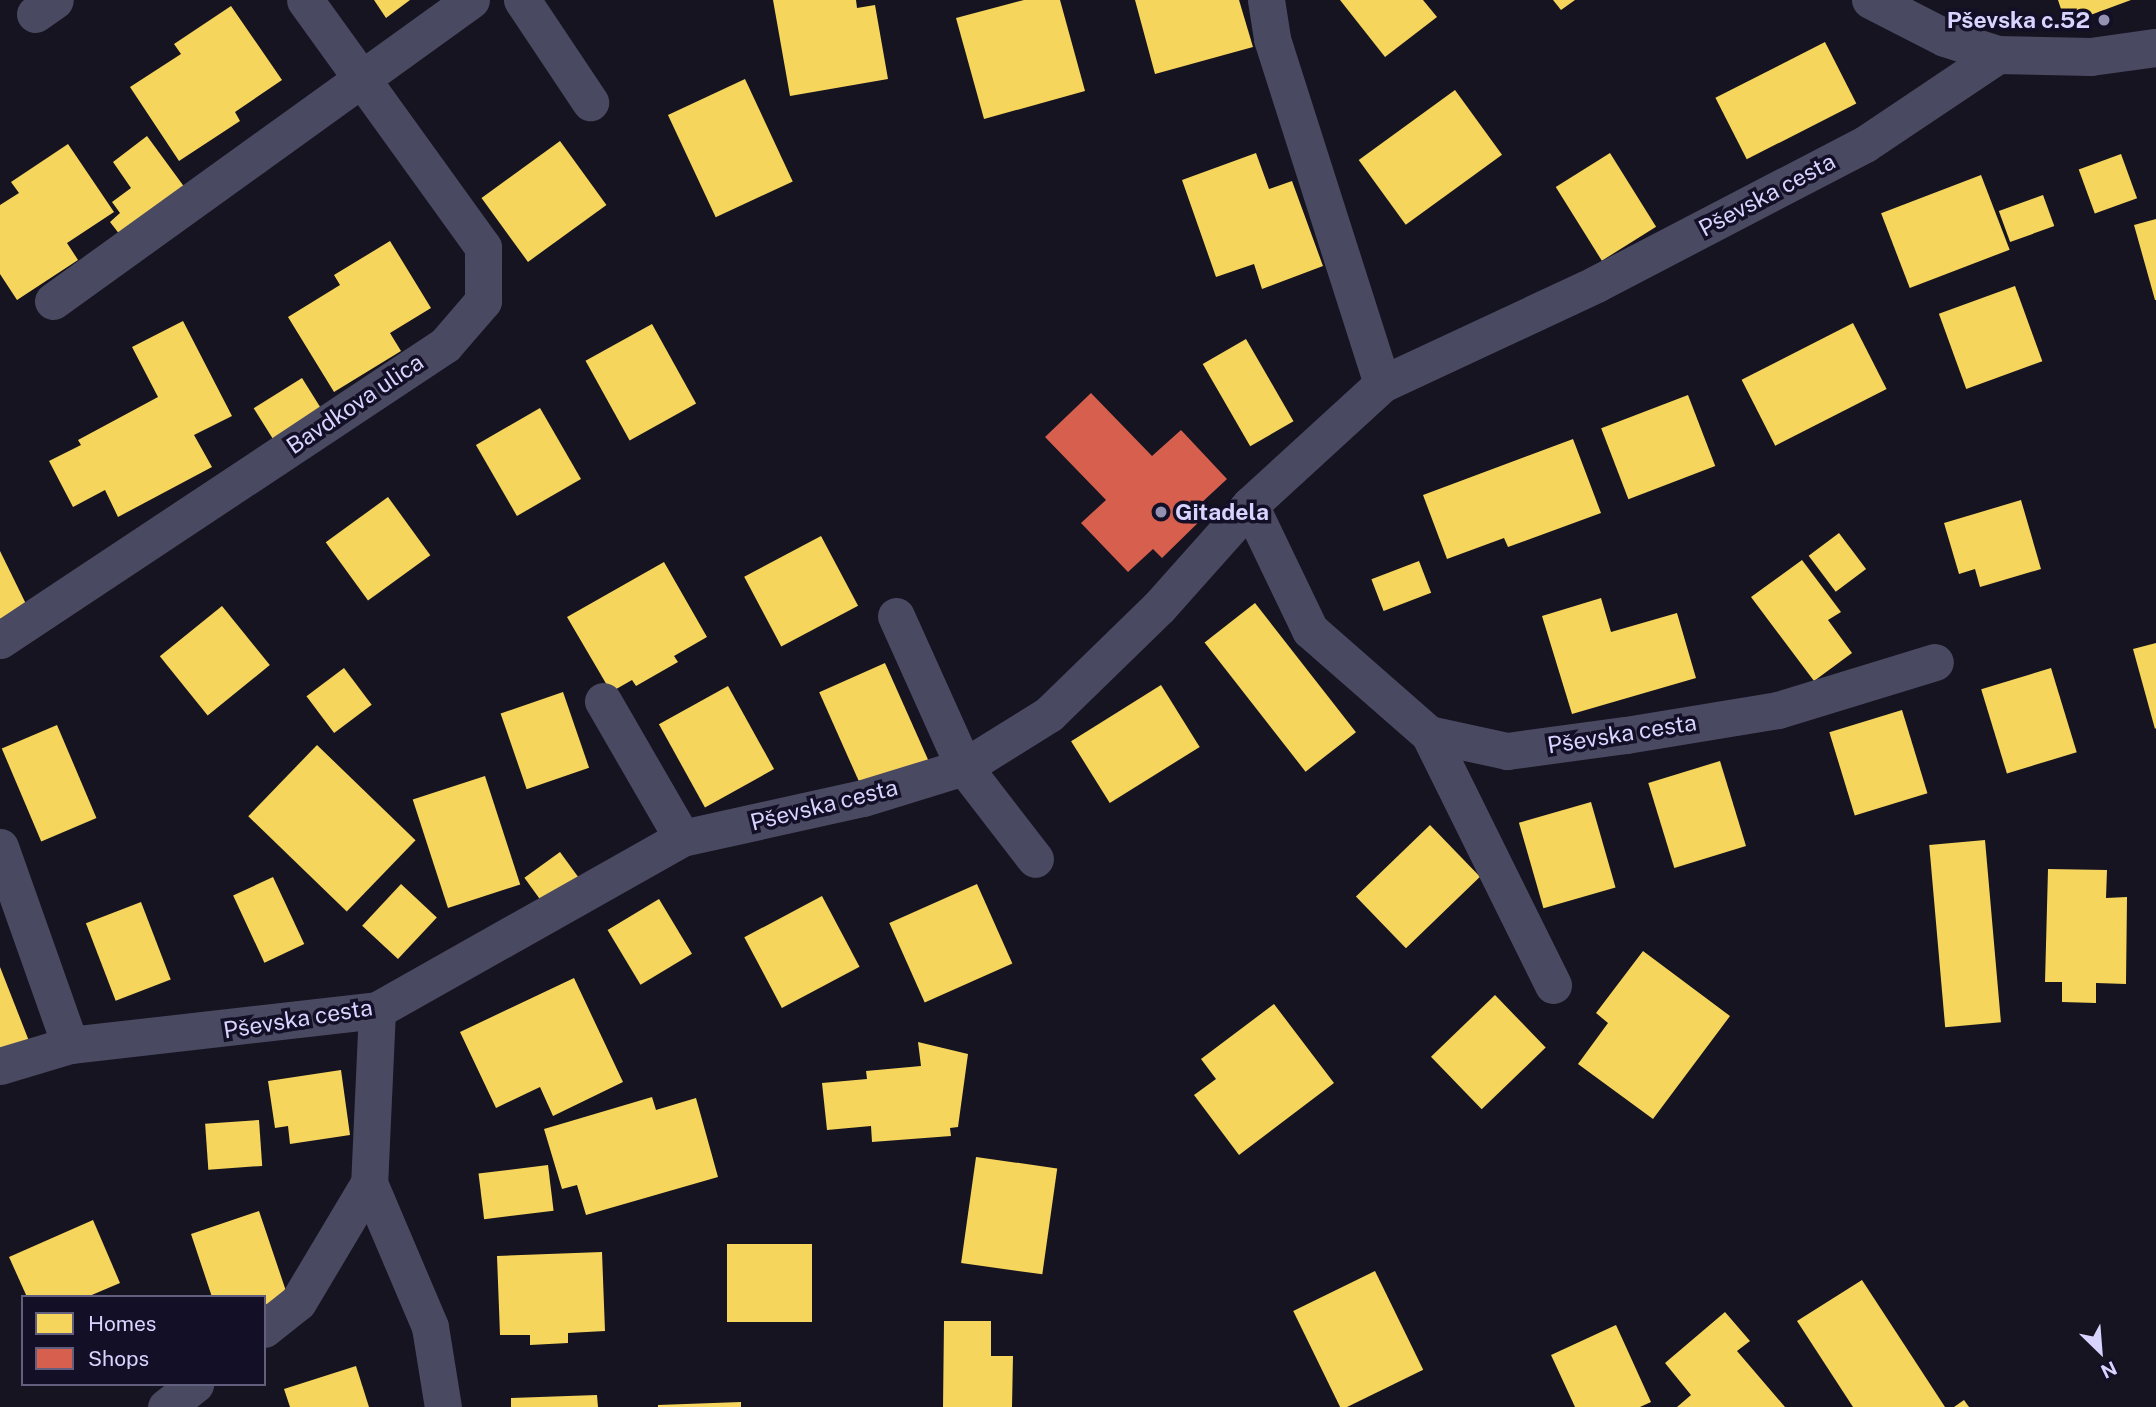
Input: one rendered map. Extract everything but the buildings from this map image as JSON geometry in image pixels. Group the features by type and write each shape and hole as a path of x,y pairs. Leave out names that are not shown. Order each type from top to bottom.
{"street":[{"name":"Bavdkova ulica","path":"0,640 445,345 483,301 483,247 305,0"},
{"path":"52,301 471,0"},
{"path":"522,0 590,102"},
{"path":"1266,0 1272,39 1382,384"},
{"path":"1871,0 1945,38 1998,55 2091,57 2156,48"},
{"name":"Pševska cesta","path":"0,1066 71,1045 377,1010 682,838 863,798 964,767 1049,714 1159,607 1250,505 1382,384 1596,284 1864,144 1998,55"},
{"name":"Pševska cesta","path":"1250,505 1310,630 1429,734 1553,985"},
{"path":"896,616 964,767 1035,859"},
{"name":"Pševska cesta","path":"1429,734 1507,751 1626,736 1778,709 1935,662"},
{"path":"603,701 682,838"},
{"path":"0,848 71,1045"},
{"path":"377,1010 369,1183 430,1327 443,1407"},
{"path":"266,1327 298,1302 369,1183"},
{"path":"166,1407 192,1386"}],"place":[{"name":"Pševska c.52","path":"2104,20"},
{"name":"Gitadela","path":"1161,512"}]}
